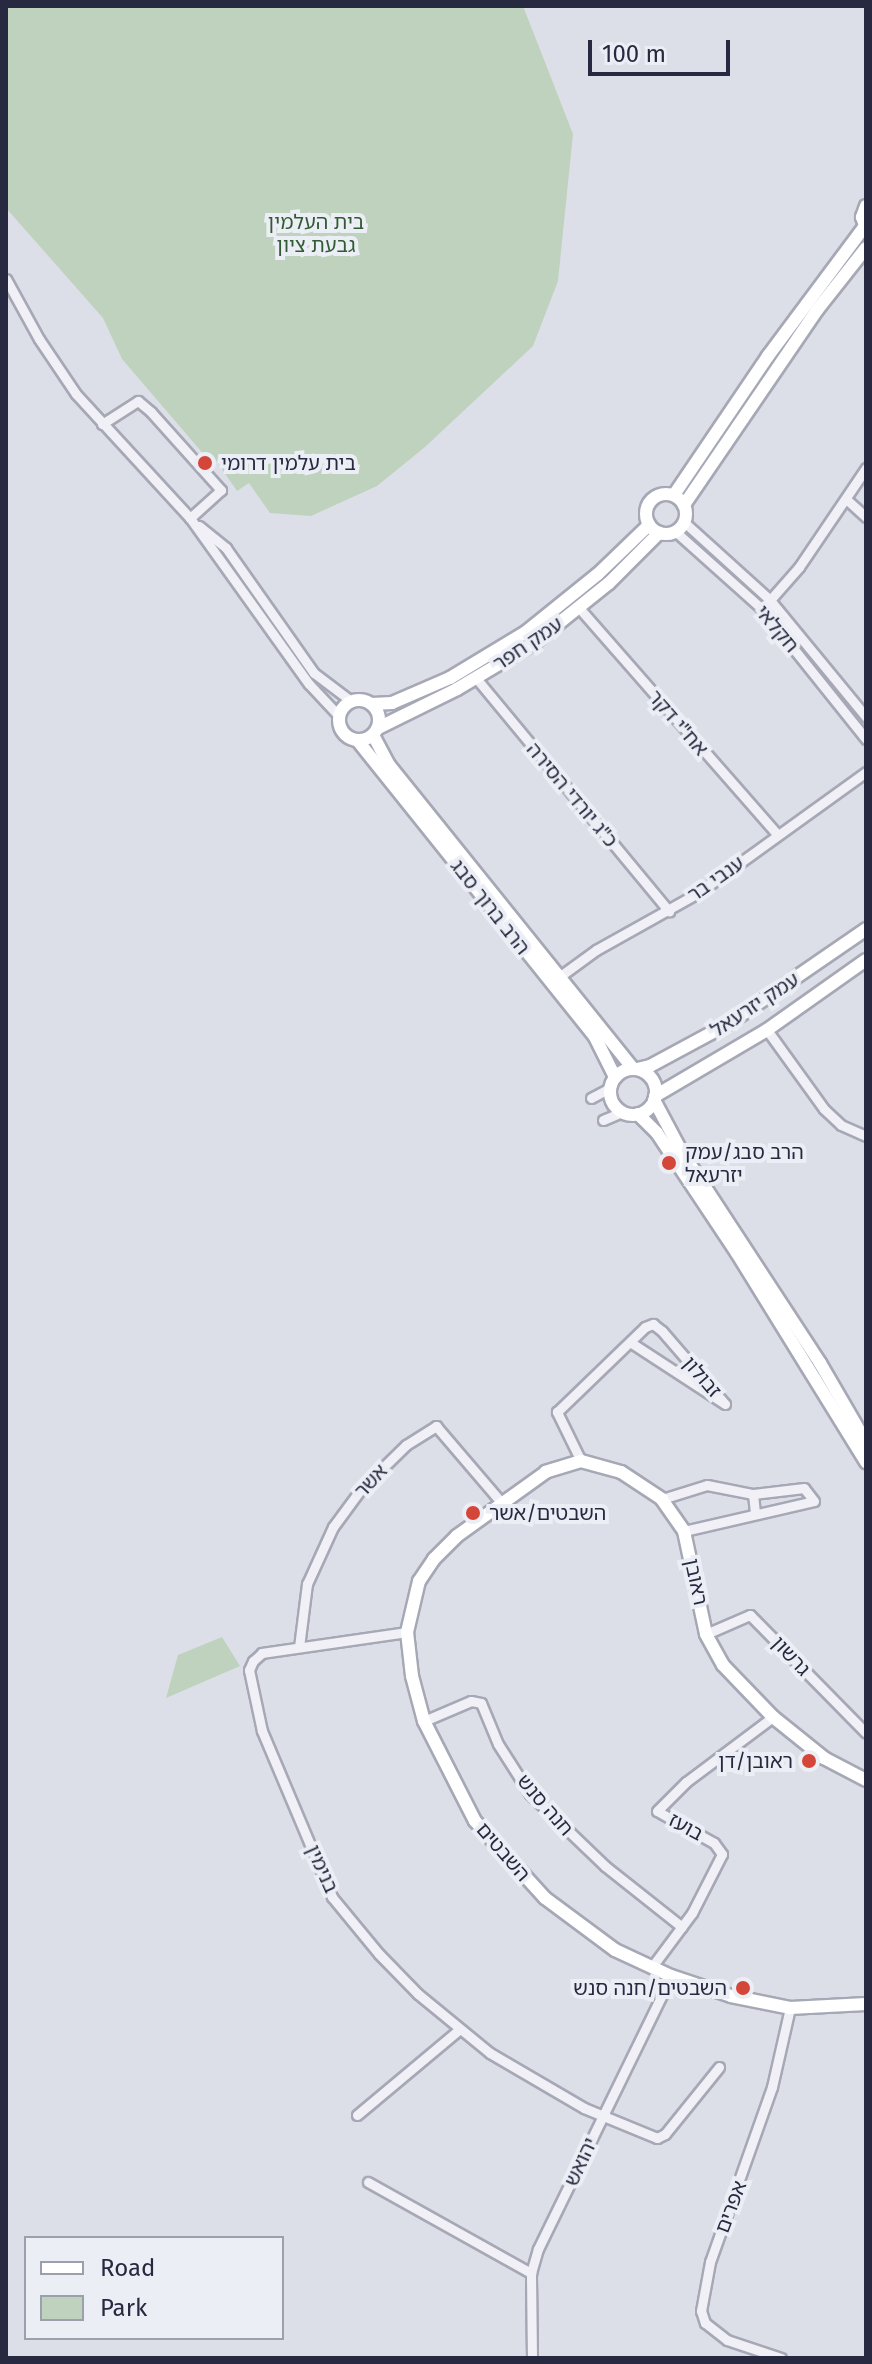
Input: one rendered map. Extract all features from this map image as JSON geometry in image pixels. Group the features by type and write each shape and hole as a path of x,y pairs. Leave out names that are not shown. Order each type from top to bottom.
{"street":[{"path":"674,495 784,334 865,227 862,217 866,206"},
{"path":"684,505 674,495 659,495 652,499 645,514 654,529 680,527 684,505 817,310 866,248"},
{"path":"6,279 60,372 102,424 190,518 226,548 314,673 351,701 362,700 372,704 378,712 375,731 358,741 343,733 339,716 309,684 190,518"},
{"path":"102,424 138,401 151,412 221,490 190,518"},
{"path":"770,600 799,567 866,468"},
{"path":"846,499 866,517"},
{"name":"חקלאי","path":"680,527 770,600 866,717"},
{"name":"חקלאי","path":"680,527 761,608 866,739"},
{"name":"עמק חפר","path":"375,731 476,678 580,609 654,529"},
{"name":"עמק חפר","path":"372,704 392,703 450,678 515,639 568,601 654,529"},
{"name":"אח\"י דקר","path":"580,609 778,835"},
{"name":"כ\"ג יורדי הסירה","path":"476,678 669,911"},
{"path":"339,716 351,701"},
{"name":"הרב ברוך סבג","path":"375,731 389,765 635,1069"},
{"name":"הרב ברוך סבג","path":"358,741 595,1037 612,1083"},
{"name":"ענבי בר","path":"559,977 596,950 669,911 866,772"},
{"name":"עמק יזרעאל","path":"635,1069 672,1055 758,1006 866,929"},
{"name":"עמק יזרעאל","path":"654,1098 767,1030 866,960"},
{"path":"767,1030 824,1109 841,1125 866,1136"},
{"path":"591,1098 635,1069 651,1079 654,1098 680,1149 820,1363 866,1442"},
{"path":"612,1083 614,1105 622,1112"},
{"path":"638,1114 654,1098"},
{"path":"603,1120 622,1112 638,1114 657,1133 737,1253 866,1462"},
{"name":"זבולון","path":"581,1461 557,1412 630,1342 653,1324 725,1404 692,1381 679,1377 630,1342"},
{"name":"אשר","path":"299,1647 307,1584 333,1527 361,1489 406,1445 436,1426 501,1502"},
{"path":"501,1502 546,1472 581,1461"},
{"name":"ראובן","path":"581,1461 621,1472 662,1499 684,1531 706,1634 723,1665 773,1717 824,1758 866,1780"},
{"path":"662,1499 707,1485 753,1494 804,1488 814,1501 755,1512 684,1531"},
{"path":"753,1494 755,1512"},
{"name":"השבטים","path":"501,1502 434,1559 419,1581 407,1632 412,1676 424,1721 475,1821 519,1873 575,1923 615,1950 651,1968 731,1996 790,2008 865,2004"},
{"name":"גרשון","path":"706,1634 750,1615 866,1733"},
{"name":"בנימין","path":"407,1632 262,1653 249,1670 262,1731 332,1897 379,1954 460,2029 490,2053 603,2116 657,2138 665,2134 719,2067"},
{"name":"חנה סנש","path":"424,1721 471,1701 481,1703 498,1744 530,1794 605,1866 682,1927"},
{"name":"בועז","path":"651,1968 682,1927 722,1854 714,1843 657,1811 686,1782 773,1717"},
{"name":"יהואש","path":"532,2358 531,2273 538,2249 671,1976"},
{"name":"אפרים","path":"781,2358 727,2340 705,2323 701,2311 701,2292 772,2087 790,2008"},
{"path":"357,2115 460,2029"},
{"path":"368,2182 531,2273"}],"green space":[{"name":"בית העלמין גבעת ציון","path":"6,6 523,6 573,134 558,281 533,346 425,447 377,486 311,516 270,513 249,483 237,491 215,459 212,464 122,359 103,318 6,208"},
{"path":"222,1637 240,1666 166,1698 178,1655"}],"place":[{"name":"בית עלמין דרומי","path":"205,463"},
{"name":"הרב סבג/עמק יזרעאל","path":"669,1163"},
{"name":"השבטים/אשר","path":"473,1513"},
{"name":"ראובן/דן","path":"809,1761"},
{"name":"השבטים/חנה סנש","path":"743,1988"}]}
